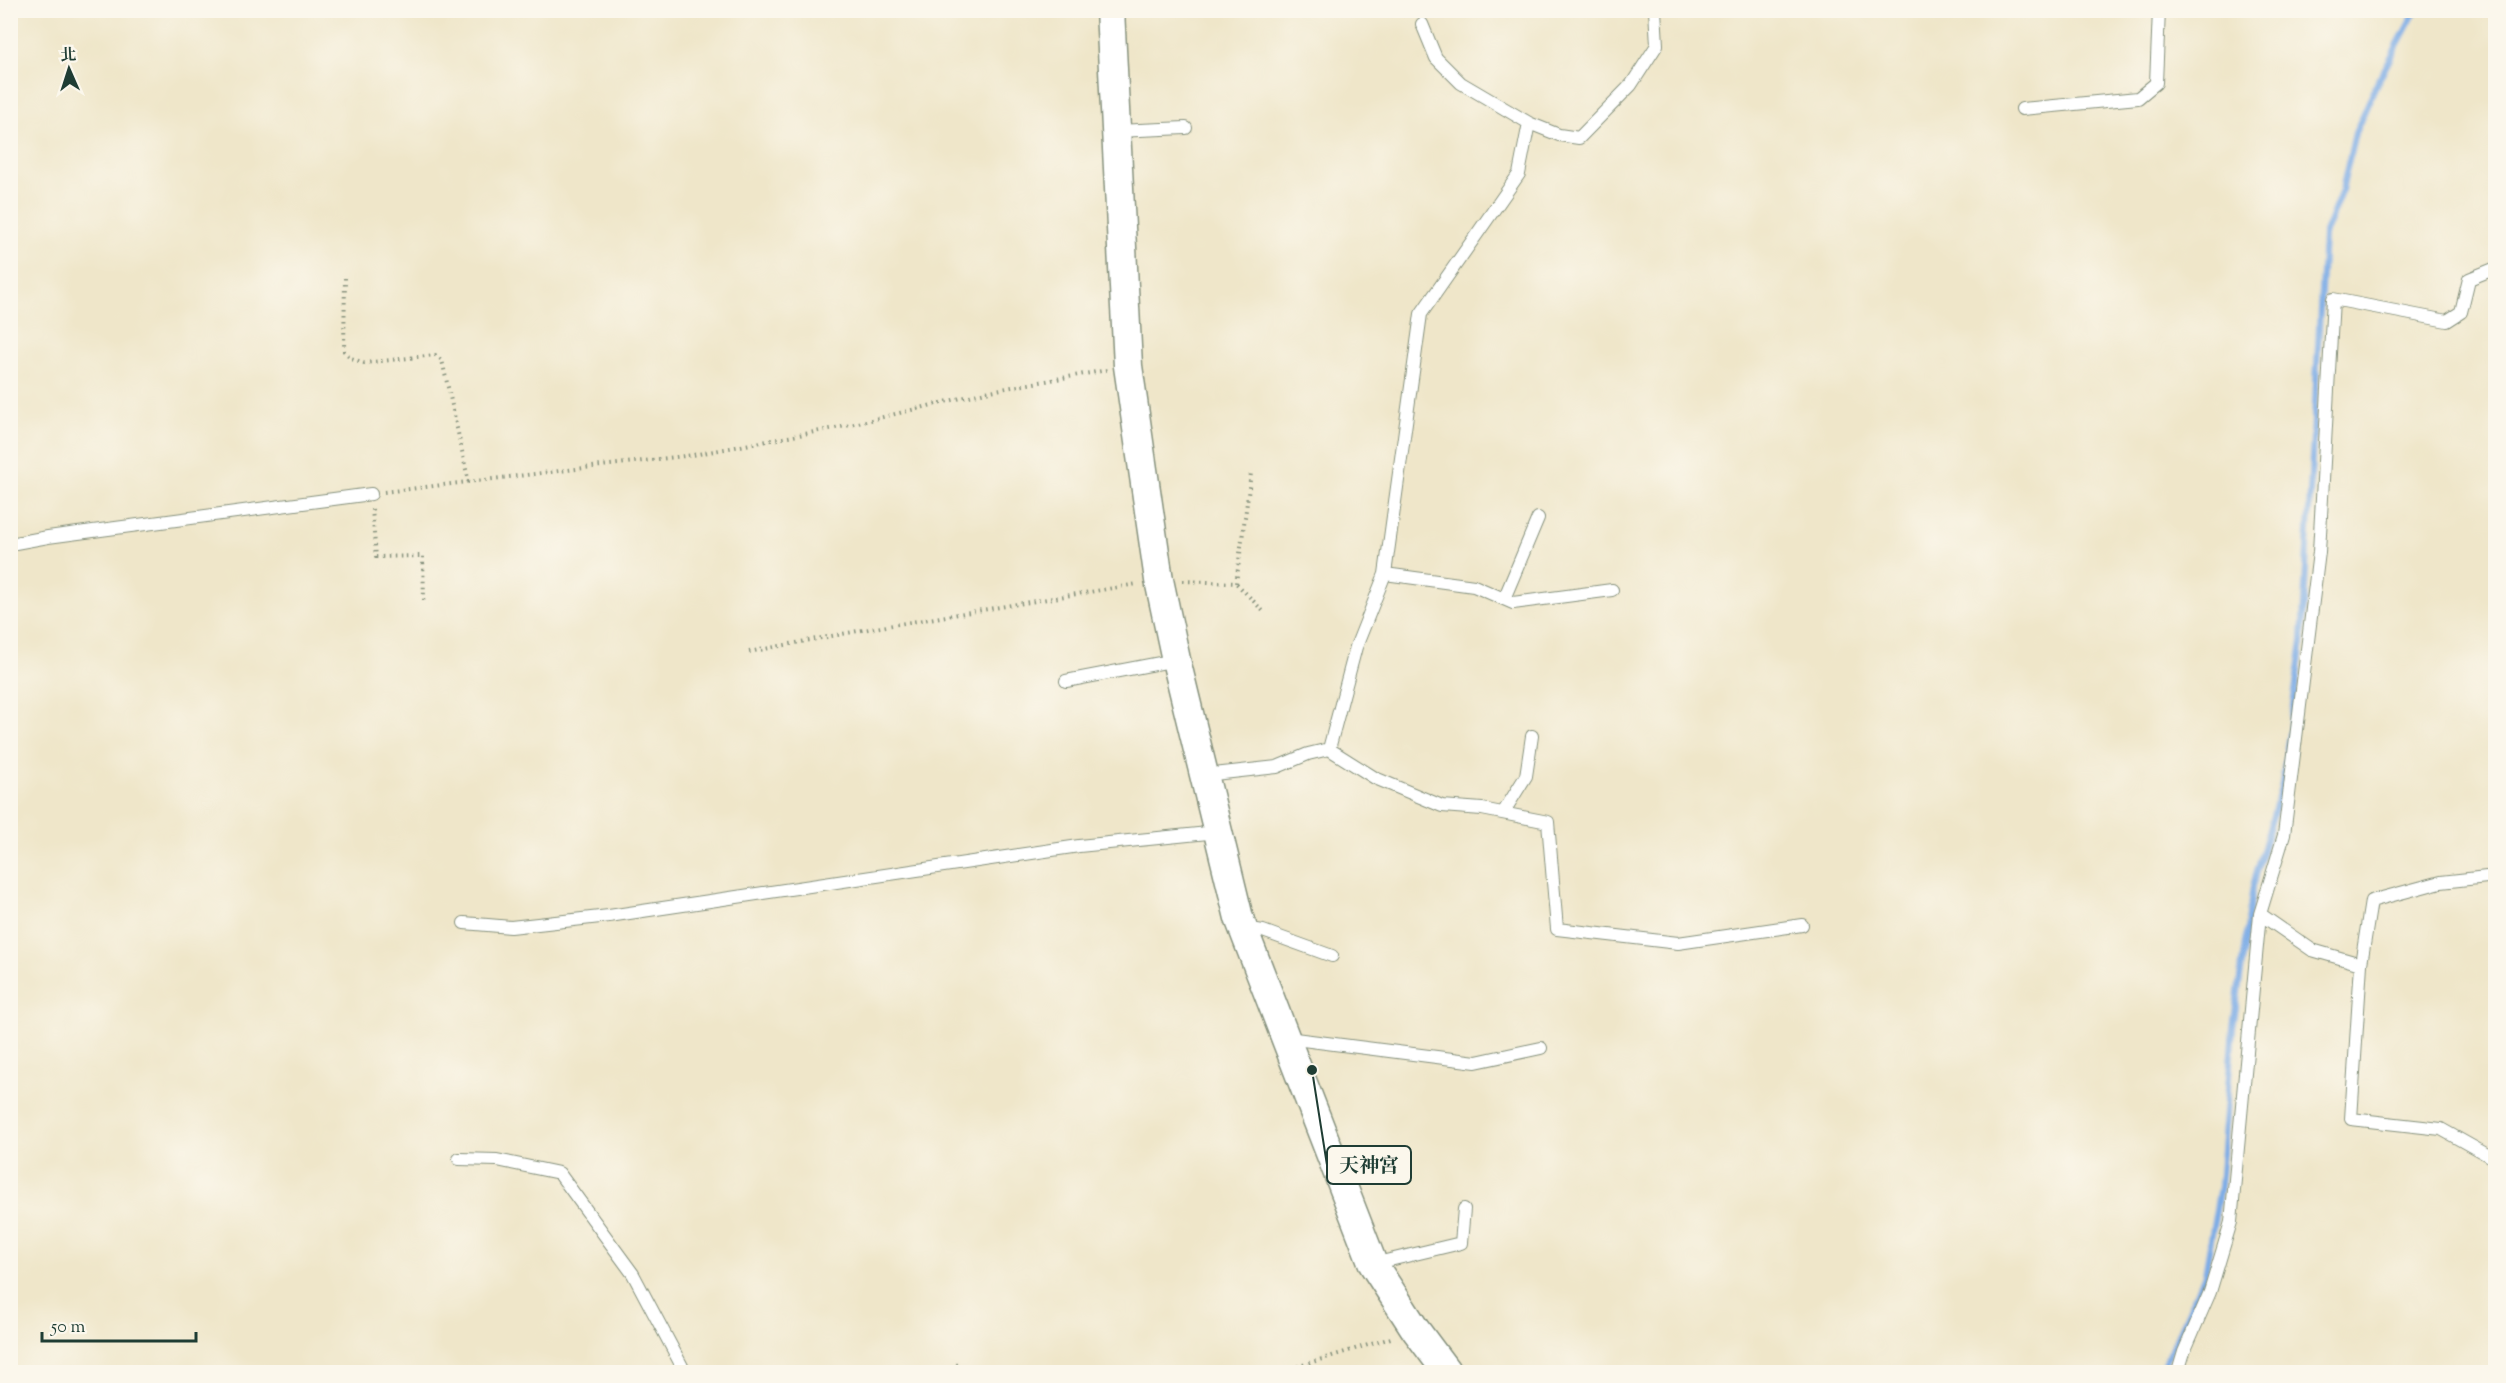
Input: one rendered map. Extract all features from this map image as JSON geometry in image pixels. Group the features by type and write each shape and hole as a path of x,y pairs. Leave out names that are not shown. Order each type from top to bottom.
{"street":[{"path":"1110,10 1128,366 1159,580 1218,832 1243,927 1373,1264 1415,1329 1447,1372"}],"lane":[{"path":"1422,24 1436,58 1461,83 1529,123 1559,135 1579,138 1631,85 1657,45 1655,10"},
{"path":"2022,109 2138,98 2156,83 2159,10"},
{"path":"1329,749 1356,647 1385,574 1421,314 1519,174 1529,123"},
{"path":"1116,131 1186,128"},
{"path":"2178,1372 2210,1292 2231,1222 2260,914 2284,835 2319,552 2333,299 2447,321 2460,312 2469,279 2496,268"},
{"path":"10,544 371,494"},
{"path":"1504,599 1538,518"},
{"path":"1385,574 1474,586 1513,603 1612,590"},
{"path":"1066,681 1176,660"},
{"path":"1503,813 1526,776 1532,736"},
{"path":"1205,775 1276,767 1308,754 1329,749 1375,778 1442,806 1503,813 1548,822 1557,929 1678,943 1802,925"},
{"path":"464,923 511,927 609,916 1079,846 1218,832"},
{"path":"2491,1157 2441,1129 2351,1119 2361,964 2371,901 2441,882 2496,876"},
{"path":"2260,914 2312,950 2361,964"},
{"path":"1243,927 1263,931 1332,956"},
{"path":"1287,1038 1476,1062 1540,1048"},
{"path":"459,1159 497,1160 559,1173 633,1274 683,1372"},
{"path":"1373,1264 1461,1243 1464,1209"}],"path":[{"path":"345,278 344,351 351,358 364,363 435,355 442,360 469,483"},
{"path":"424,601 423,556 376,557 371,494 693,455 846,426 990,391 1128,366"},
{"path":"1236,583 1251,473"},
{"path":"749,652 863,630 1159,580 1236,583 1263,611"},
{"path":"1280,1372 1415,1329"},
{"path":"956,1364 971,1372"}],"waterway":[{"path":"2161,1372 2205,1274 2220,1186 2233,1028 2253,886 2282,784 2302,642 2324,235 2342,190 2355,133 2376,85 2416,10"}],"place":[{"name":"天神宮","path":"1312,1070"}]}
